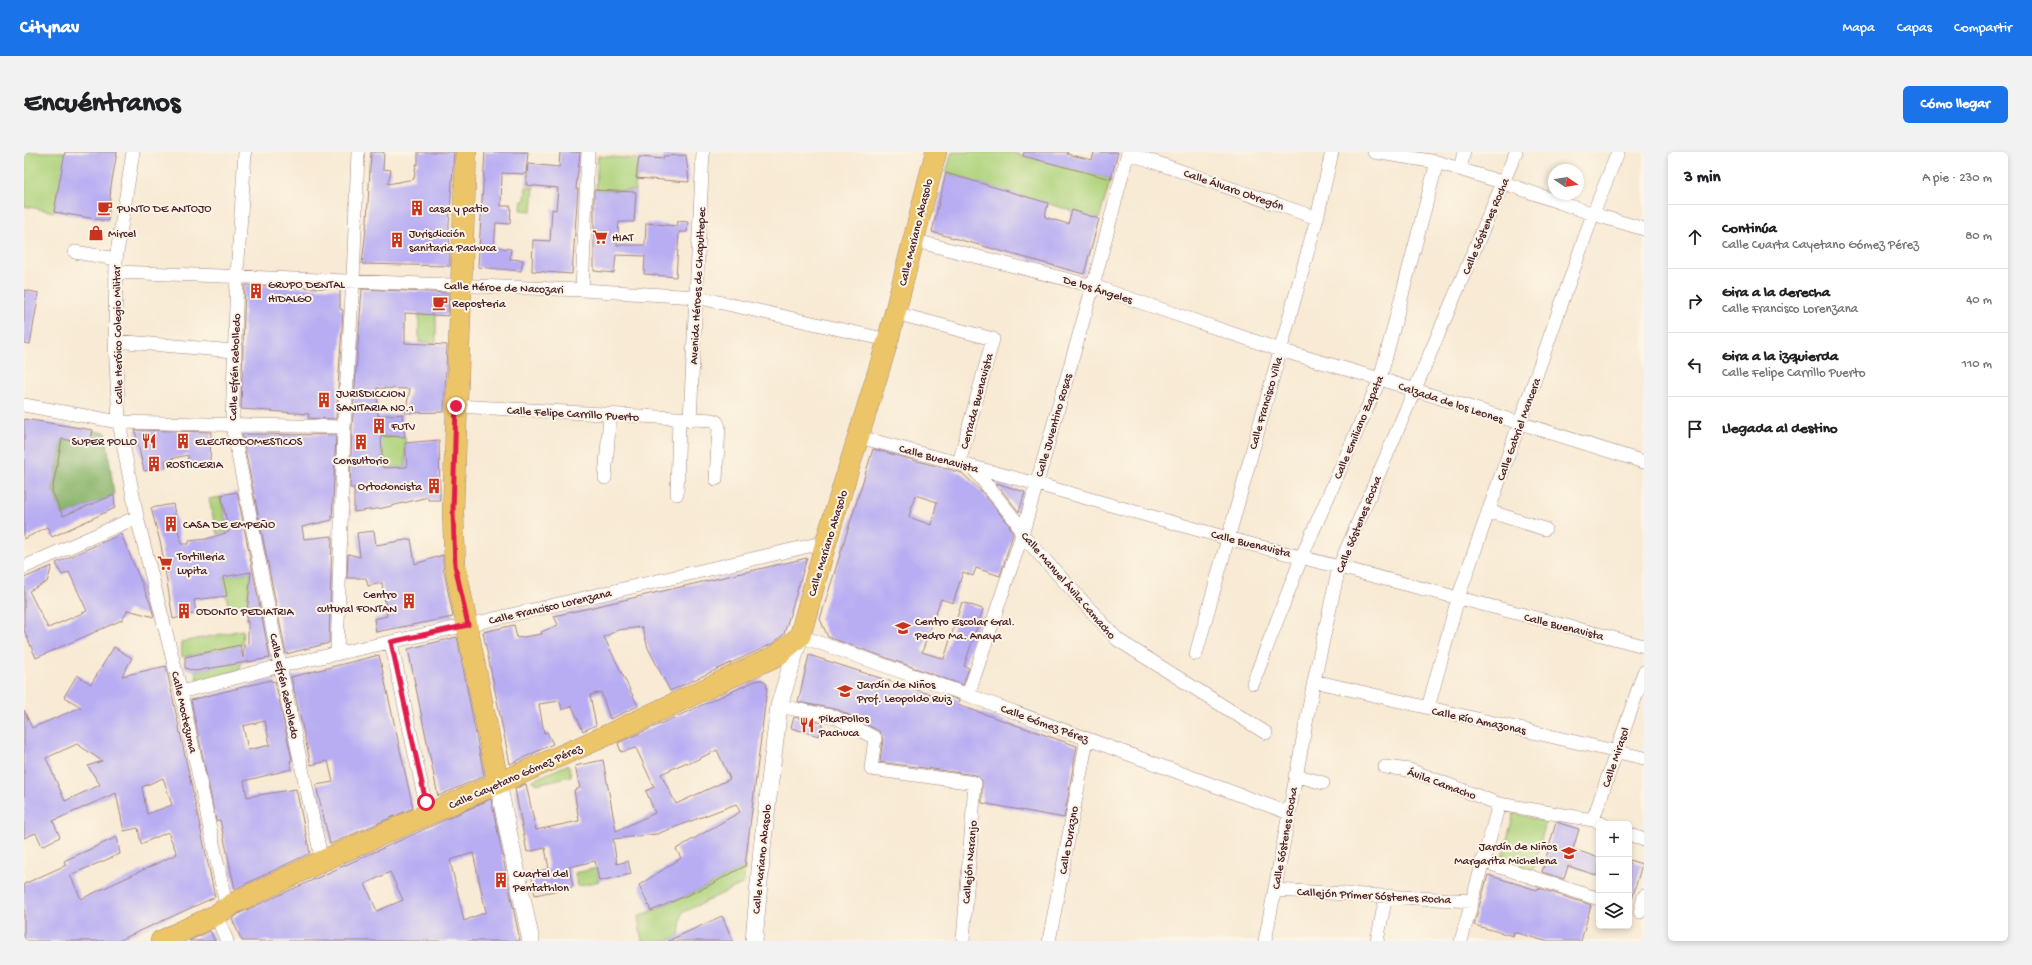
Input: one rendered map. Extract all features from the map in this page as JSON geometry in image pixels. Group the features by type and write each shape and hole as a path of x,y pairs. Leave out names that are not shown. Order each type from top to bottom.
{"main road":[{"path":"466,152 453,512 455,565 498,783"},
{"name":"Calle Mariano Abasolo","path":"800,636 826,542 888,340 912,240 936,152"},
{"name":"Calle Cayetano Gómez Pérez","path":"161,941 221,912 234,903 322,862 603,737 778,655 800,636"}],"street":[{"name":"Calle Heróico Colegio Militar","path":"133,152 116,259 115,341 119,422 136,517"},
{"name":"Calle Efrén Rebolledo","path":"245,152 237,276 232,425 280,666 322,862"},
{"path":"336,654 344,427 353,280 358,152"},
{"path":"582,290 588,152"},
{"name":"Avenida Héroes de Chapultepec","path":"677,494 696,297 703,152"},
{"name":"Calle Álvaro Obregón","path":"1128,152 1317,218"},
{"name":"Calle Juventino Rosas","path":"968,695 1022,535 1093,286 1128,152"},
{"name":"Calle Francisco Villa","path":"1196,654 1317,218 1332,152"},
{"path":"1374,152 1437,162 1504,183 1593,214 1644,228"},
{"path":"1460,169 1464,152"},
{"name":"Calle Sóstenes Rocha","path":"1265,941 1295,774 1339,567 1413,390 1504,183 1516,152"},
{"name":"Calle Gabriel Mancera","path":"1428,708 1458,598 1593,214 1618,152"},
{"name":"Calle Emiliano Zapata","path":"1253,683 1302,556 1380,379 1437,162"},
{"name":"De los Ángeles","path":"912,240 1093,286 1280,350"},
{"path":"75,252 116,259"},
{"name":"Calle Héroe de Nacozari","path":"116,272 353,280 582,290 696,297 888,340"},
{"name":"Cerrada Buenavista","path":"895,313 993,339 966,465"},
{"path":"115,341 234,351"},
{"name":"Calzada de los Leones","path":"1280,350 1380,379 1520,425 1644,462"},
{"path":"24,405 119,422 344,427"},
{"name":"Calle Felipe Carrillo Puerto","path":"456,406 610,416 713,420 717,422 719,427 716,479"},
{"path":"605,478 610,416"},
{"name":"Calle Buenavista","path":"859,437 1037,484 1227,538 1302,556 1339,567 1644,646"},
{"name":"Calle Manuel Ávila Camacho","path":"966,465 1016,521 1022,535 1118,640 1266,733"},
{"path":"1488,511 1545,529"},
{"path":"24,567 136,517"},
{"name":"Calle Moctezuma","path":"136,517 181,692 227,941"},
{"name":"Calle Francisco Lorenzana","path":"181,692 280,666 468,625 826,542"},
{"name":"Calle Gómez Pérez","path":"800,636 968,695 1289,813"},
{"name":"Calle Mariano Abasolo","path":"754,941 762,848 779,706 800,636"},
{"path":"391,642 428,815"},
{"name":"Calle Mirasol","path":"1598,821 1617,750 1644,672"},
{"name":"Calle Río Amazonas","path":"1314,681 1617,750 1644,758"},
{"name":"Callejón Naranjo","path":"779,706 835,717 876,738 871,769 975,783 962,941"},
{"name":"Calle Durazno","path":"1049,941 1086,739"},
{"name":"Ávila Camacho","path":"1385,767 1410,770 1499,804 1596,822"},
{"path":"1295,774 1323,783"},
{"path":"498,783 531,941"},
{"path":"1461,941 1499,804"},
{"path":"1632,835 1644,840"},
{"path":"1482,861 1596,898"},
{"name":"Callejón Primer Sóstenes Rocha","path":"1275,890 1472,901"},
{"path":"1377,941 1386,896"},
{"path":"1638,912 1644,896"}],"green space":[{"path":"24,152 66,152 54,212 24,206"},
{"path":"952,152 1011,152 1111,179 1099,219 946,173"},
{"path":"598,156 638,159 635,191 596,190"},
{"path":"526,187 534,187 532,211 521,210 522,201 525,200"},
{"path":"419,314 436,314 436,343 419,342"},
{"path":"64,426 106,433 114,495 63,516 52,491"},
{"path":"368,436 405,437 406,467 383,468 382,448 367,449"},
{"path":"221,497 227,532 217,534 209,499"},
{"path":"251,572 248,605 229,610 223,577"},
{"path":"243,630 242,645 182,657 181,642"},
{"path":"241,662 240,670 198,682 195,671"},
{"path":"567,765 571,776 537,784 536,782 534,783 533,780"},
{"path":"1514,813 1546,822 1533,870 1501,862"},
{"path":"745,866 744,883 682,913 679,936 668,941 642,941 638,917 706,887"},
{"path":"597,868 599,881 578,886 575,873"}],"building":[{"path":"65,152 117,152 111,186 108,221 54,212"},
{"path":"371,152 384,152 383,169 391,170 388,184 414,179 416,164 418,164 418,152 454,152 449,225 450,266 362,264 367,220"},
{"path":"485,152 528,152 526,174 502,173 501,206 511,206 510,224 496,223 494,247 511,249 510,259 523,260 521,271 478,267"},
{"path":"560,152 580,152 576,189 578,189 572,274 532,271 533,240 550,241 552,209 556,210 558,188 526,185 528,164 559,167"},
{"path":"1024,152 1068,152 1067,154 1092,160 1094,152 1118,152 1111,179 1023,156"},
{"path":"686,155 689,182 636,178 639,157 663,159 663,156"},
{"path":"946,173 1048,203 1045,217 1068,224 1072,210 1099,219 1084,274 932,232"},
{"path":"594,190 636,192 634,222 619,222 617,245 645,245 646,223 677,226 678,221 688,222 687,232 679,232 676,277 644,274 645,256 616,255 614,273 594,271"},
{"path":"245,285 340,289 340,309 343,310 336,419 308,418 309,414 241,409"},
{"path":"362,289 449,293 448,316 405,313 405,343 447,345 444,412 405,413 410,389 377,388 378,416 402,414 405,437 381,436 383,468 407,467 405,443 439,440 440,500 428,500 428,497 383,508 354,512 354,488 350,488 352,427"},
{"path":"24,290 39,293 30,344 24,343"},
{"path":"24,419 93,430 90,444 62,439 52,491 63,516 114,495 115,508 52,537 47,527 24,539"},
{"path":"135,430 211,432 210,463 188,465 188,455 165,460 166,468 144,471"},
{"path":"242,434 336,435 332,520 302,527 304,539 332,536 329,643 286,654"},
{"path":"873,449 962,473 982,492 1009,525 1013,534 1000,576 976,568 973,576 963,572 953,603 941,599 922,652 944,659 962,602 983,609 964,666 969,668 963,685 828,637 820,619","holes":["915,495 937,502 931,525 909,517"]},
{"path":"996,483 1025,492 1019,512"},
{"path":"237,492 270,658 195,671 185,668 185,657 240,645 243,658 244,645 248,644 248,621 246,622 251,572 223,577 227,596 194,600 196,613 173,619 161,545 151,508 173,504 181,544 189,544 189,541 206,539 229,532 221,495"},
{"path":"374,531 376,545 411,539 415,564 443,555 443,567 453,617 376,632 374,619 387,616 382,583 368,586 366,578 347,578 348,554 360,557 357,533"},
{"path":"121,534 150,603 154,617 128,610 122,620 36,658 24,630 24,578 52,566 47,582 29,591 48,628 87,611 69,572 62,575 56,563"},
{"path":"807,558 784,634 772,644 670,691 648,648 642,627 618,630 604,637 638,706 610,719 601,692 590,695 596,725 583,731 572,706 562,710 560,701 539,704 544,733 547,732 553,744 510,764 483,632 514,625 517,638 542,634 541,632 558,625 554,616"},
{"path":"457,637 484,776 438,796 408,649"},
{"path":"114,647 132,658 122,676 166,666 215,897 118,941 24,941 24,884 66,865 64,861 117,837 120,854 70,875 81,899 177,854 168,832 141,844 138,828 124,831 116,793 53,821 60,837 42,846 36,833 24,838 24,710 32,728 81,707 64,697 77,675 91,684","holes":["77,744 102,761 88,766 100,785 65,801 46,758","163,778 172,805 147,814 142,787"]},
{"path":"379,655 413,808 330,844 316,785 333,782 328,761 311,765 291,677"},
{"path":"809,655 945,699 947,696 959,700 958,705 1077,746 1064,818 982,803 982,780 976,775 880,762 883,739 879,731 839,710 798,702"},
{"path":"271,680 272,682 275,681 292,760 290,761 292,769 244,781 247,797 296,789 310,853 235,889 220,820 216,821 191,700","holes":["265,721 270,745 248,750 243,726"]},
{"path":"762,680 766,683 767,689 745,866 706,887 651,911 639,885 681,858 676,849 740,812 736,804 657,834 613,839 617,864 628,861 631,874 599,881 595,861 569,867 573,887 535,895 531,873 549,869 545,848 527,852 515,789 526,784 536,830 579,821 574,790 580,788 575,766 603,760 616,831 655,813 646,791 654,787 636,748 621,752 618,743 755,681","holes":["717,750 730,779 676,804 661,774 687,762 688,764"]},
{"name":"PikaPollos Pachuca","path":"794,717 823,723 819,736 791,728"},
{"path":"491,799 520,941 242,941 232,919 240,913","holes":["473,853 486,912 464,921 450,860","390,872 403,900 377,911 365,884"]},
{"path":"1556,822 1579,829 1573,849 1596,857 1596,875 1568,866 1564,879 1542,872"},
{"path":"1632,861 1642,864 1632,899"},
{"path":"1488,875 1537,890 1538,888 1591,905 1581,941 1545,941 1514,932 1513,936 1474,925"},
{"path":"722,916 733,941 668,941"},
{"path":"210,931 215,941 189,941"}],"place":[{"name":"PUNTO DE ANTOJO","path":"105,208"},
{"name":"casa y patio","path":"417,208"},
{"name":"Mircel","path":"96,233"},
{"name":"HIAT","path":"600,237"},
{"name":"Jurisdicción sanitaria Pachuca","path":"397,240"},
{"name":"GRUPO DENTAL HIDALGO","path":"256,291"},
{"name":"Reposteria","path":"440,303"},
{"name":"JURISDICCION SANITARIA NO.1","path":"324,400"},
{"name":"FUTV","path":"379,426"},
{"name":"SUPER POLLO","path":"149,441"},
{"name":"ELECTRODOMESTICOS","path":"183,441"},
{"name":"Consultorio","path":"361,442"},
{"name":"ROSTICERIA","path":"154,464"},
{"name":"Ortodoncista","path":"434,486"},
{"name":"CASA DE EMPEÑO","path":"171,524"},
{"name":"Tortilleria Lupita","path":"165,563"},
{"name":"Centro cultural FONTAN","path":"409,601"},
{"name":"ODONTO PEDIATRIA","path":"184,611"},
{"name":"Centro Escolar Gral. Pedro Ma. Anaya","path":"903,628"},
{"name":"Jardín de Niños Prof. Leopoldo Ruiz","path":"845,691"},
{"name":"PikaPollos Pachuca","path":"807,725"},
{"name":"Jardín de Niños Margarita Michelena","path":"1569,853"},
{"name":"Cuartel del Pentathlon","path":"501,880"}],"route":[{"path":"426,802 391,642 468,625 455,565 453,512 456,406"}]}
